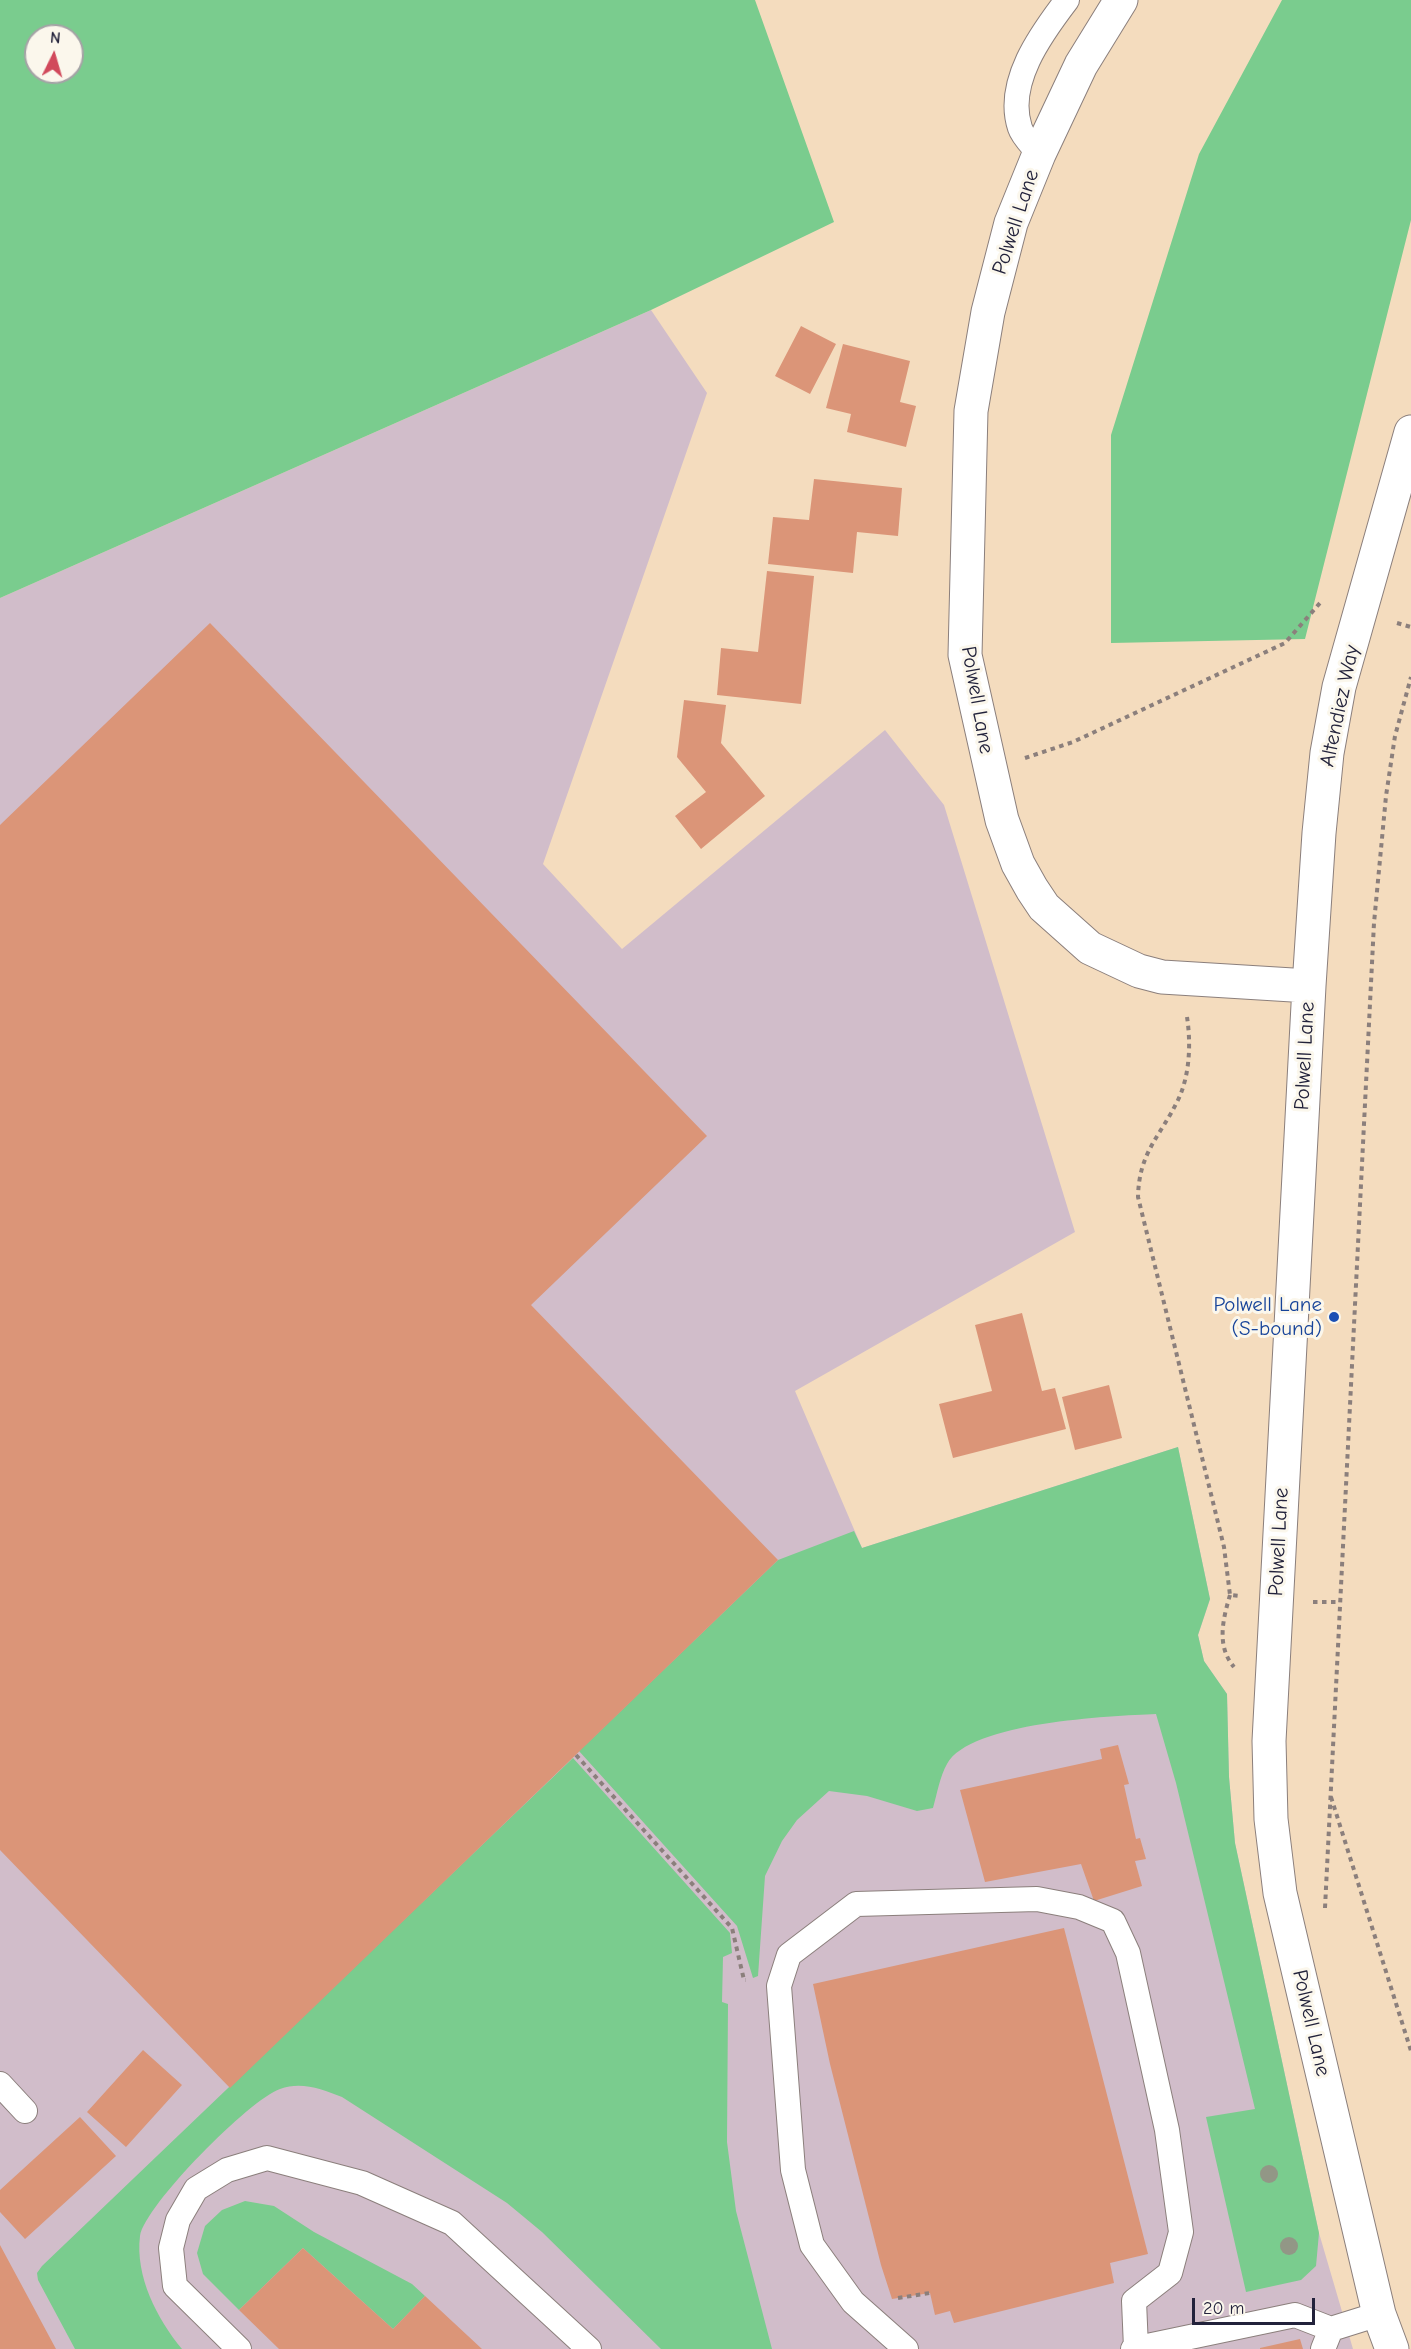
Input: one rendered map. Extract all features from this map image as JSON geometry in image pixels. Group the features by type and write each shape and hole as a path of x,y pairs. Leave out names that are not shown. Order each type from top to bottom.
{"street":[{"name":"Polwell Lane","path":"1121,0 1082,65 1039,154 1008,234 988,312 971,411 965,655 1002,820 1018,864 1044,907 1090,948 1139,971 1162,977 1308,986 1269,1741 1271,1820 1280,1893 1379,2314 1392,2349"},
{"name":"Altendiez Way","path":"1308,986 1327,753 1339,687 1411,432"}],"lane":[{"path":"1039,154 1020,130 1016,106 1021,79 1033,49 1066,0"},
{"path":"906,2349 853,2302 812,2246 794,2170 781,1982 789,1955 855,1905 1037,1899 1079,1907 1113,1922 1128,1953 1167,2130 1181,2232 1170,2273 1134,2301 1135,2349 1295,2315 1327,2339 1379,2314"},
{"path":"0,2084 25,2111"},
{"path":"239,2349 175,2286 171,2248 178,2220 196,2189 227,2170 267,2158 362,2183 452,2223 589,2349"}],"path":[{"path":"1021,760 1073,742 1285,643 1320,603"},
{"path":"1390,621 1411,627"},
{"path":"1324,1911 1374,923 1393,746 1411,677"},
{"path":"1186,1010 1188,1046 1186,1078 1179,1098 1145,1155 1138,1174 1138,1197 1224,1546 1230,1594 1276,1601 1340,1602"},
{"path":"576,1755 732,1928 744,1980 781,1982"},
{"path":"1329,1794 1411,2051"}],"shaded area":[{"path":"651,310 707,393 543,864 622,949 885,730 944,805 1075,1232 795,1391 862,1548 1178,1447 1210,1599 1198,1635 1204,1661 1227,1694 1229,1777 1235,1843 1319,2233 1353,2349 0,2349 0,598"}],"green space":[{"path":"0,0 755,0 834,222 651,310 0,598"},
{"path":"1282,0 1411,0 1411,220 1305,639 1111,643 1111,435 1199,154"},
{"path":"1178,1447 1210,1599 1198,1635 1204,1661 1227,1694 1229,1777 1235,1843 1319,2233 1316,2266 1301,2280 1246,2292 1206,2117 1255,2109 1176,1783 1156,1714 1043,1724 1011,1730 983,1739 961,1750 947,1764 933,1808 917,1811 867,1796 829,1791 797,1820 782,1841 765,1876 758,1976 753,1978 737,1926 579,1751 778,1560 854,1531 862,1548"},
{"path":"573,1758 730,1933 732,1953 723,1957 722,2002 728,2004 727,2142 736,2211 772,2349 661,2349 542,2232 507,2203 342,2097 319,2089 296,2086 280,2089 246,2112 201,2155 160,2201 146,2221 140,2236 139,2251 144,2281 156,2311 182,2349 75,2349 38,2280 37,2273 42,2266"},
{"path":"245,2201 274,2206 314,2232 412,2284 425,2296 393,2329 303,2248 239,2310 203,2274 197,2253 205,2226 222,2210"}],"building":[{"path":"801,326 836,344 810,394 775,376"},
{"path":"843,344 910,361 900,402 916,406 906,447 847,432 851,414 826,408"},
{"path":"814,479 902,488 898,536 857,532 853,573 768,564 773,517 809,520"},
{"path":"767,571 814,576 801,704 717,695 721,648 758,652"},
{"path":"210,623 707,1136 531,1305 778,1560 230,2088 0,1850 0,825"},
{"path":"684,700 726,705 721,743 765,796 701,849 675,816 706,792 677,757"},
{"path":"1022,1313 1042,1391 1055,1388 1066,1429 953,1458 939,1404 992,1391 975,1325"},
{"path":"1109,1385 1122,1438 1075,1450 1062,1397"},
{"path":"1118,1745 1129,1784 1124,1785 1136,1839 1140,1838 1146,1859 1135,1861 1142,1886 1094,1901 1081,1864 985,1882 960,1790 1102,1759 1100,1749"},
{"path":"1064,1928 1148,2254 1110,2263 1114,2283 954,2323 950,2311 935,2315 930,2293 892,2299 881,2265 830,2064 813,1984"},
{"path":"143,2050 182,2085 126,2147 87,2112"},
{"path":"80,2117 116,2156 25,2239 0,2212 0,2190"},
{"path":"0,2245 56,2349 0,2349"},
{"path":"303,2248 393,2329 425,2296 482,2349 279,2349 239,2310"},
{"path":"1300,2339 1303,2349 1260,2349 1260,2348"}],"place":[{"name":"Polwell Lane (S-bound)","path":"1334,1317"}]}
